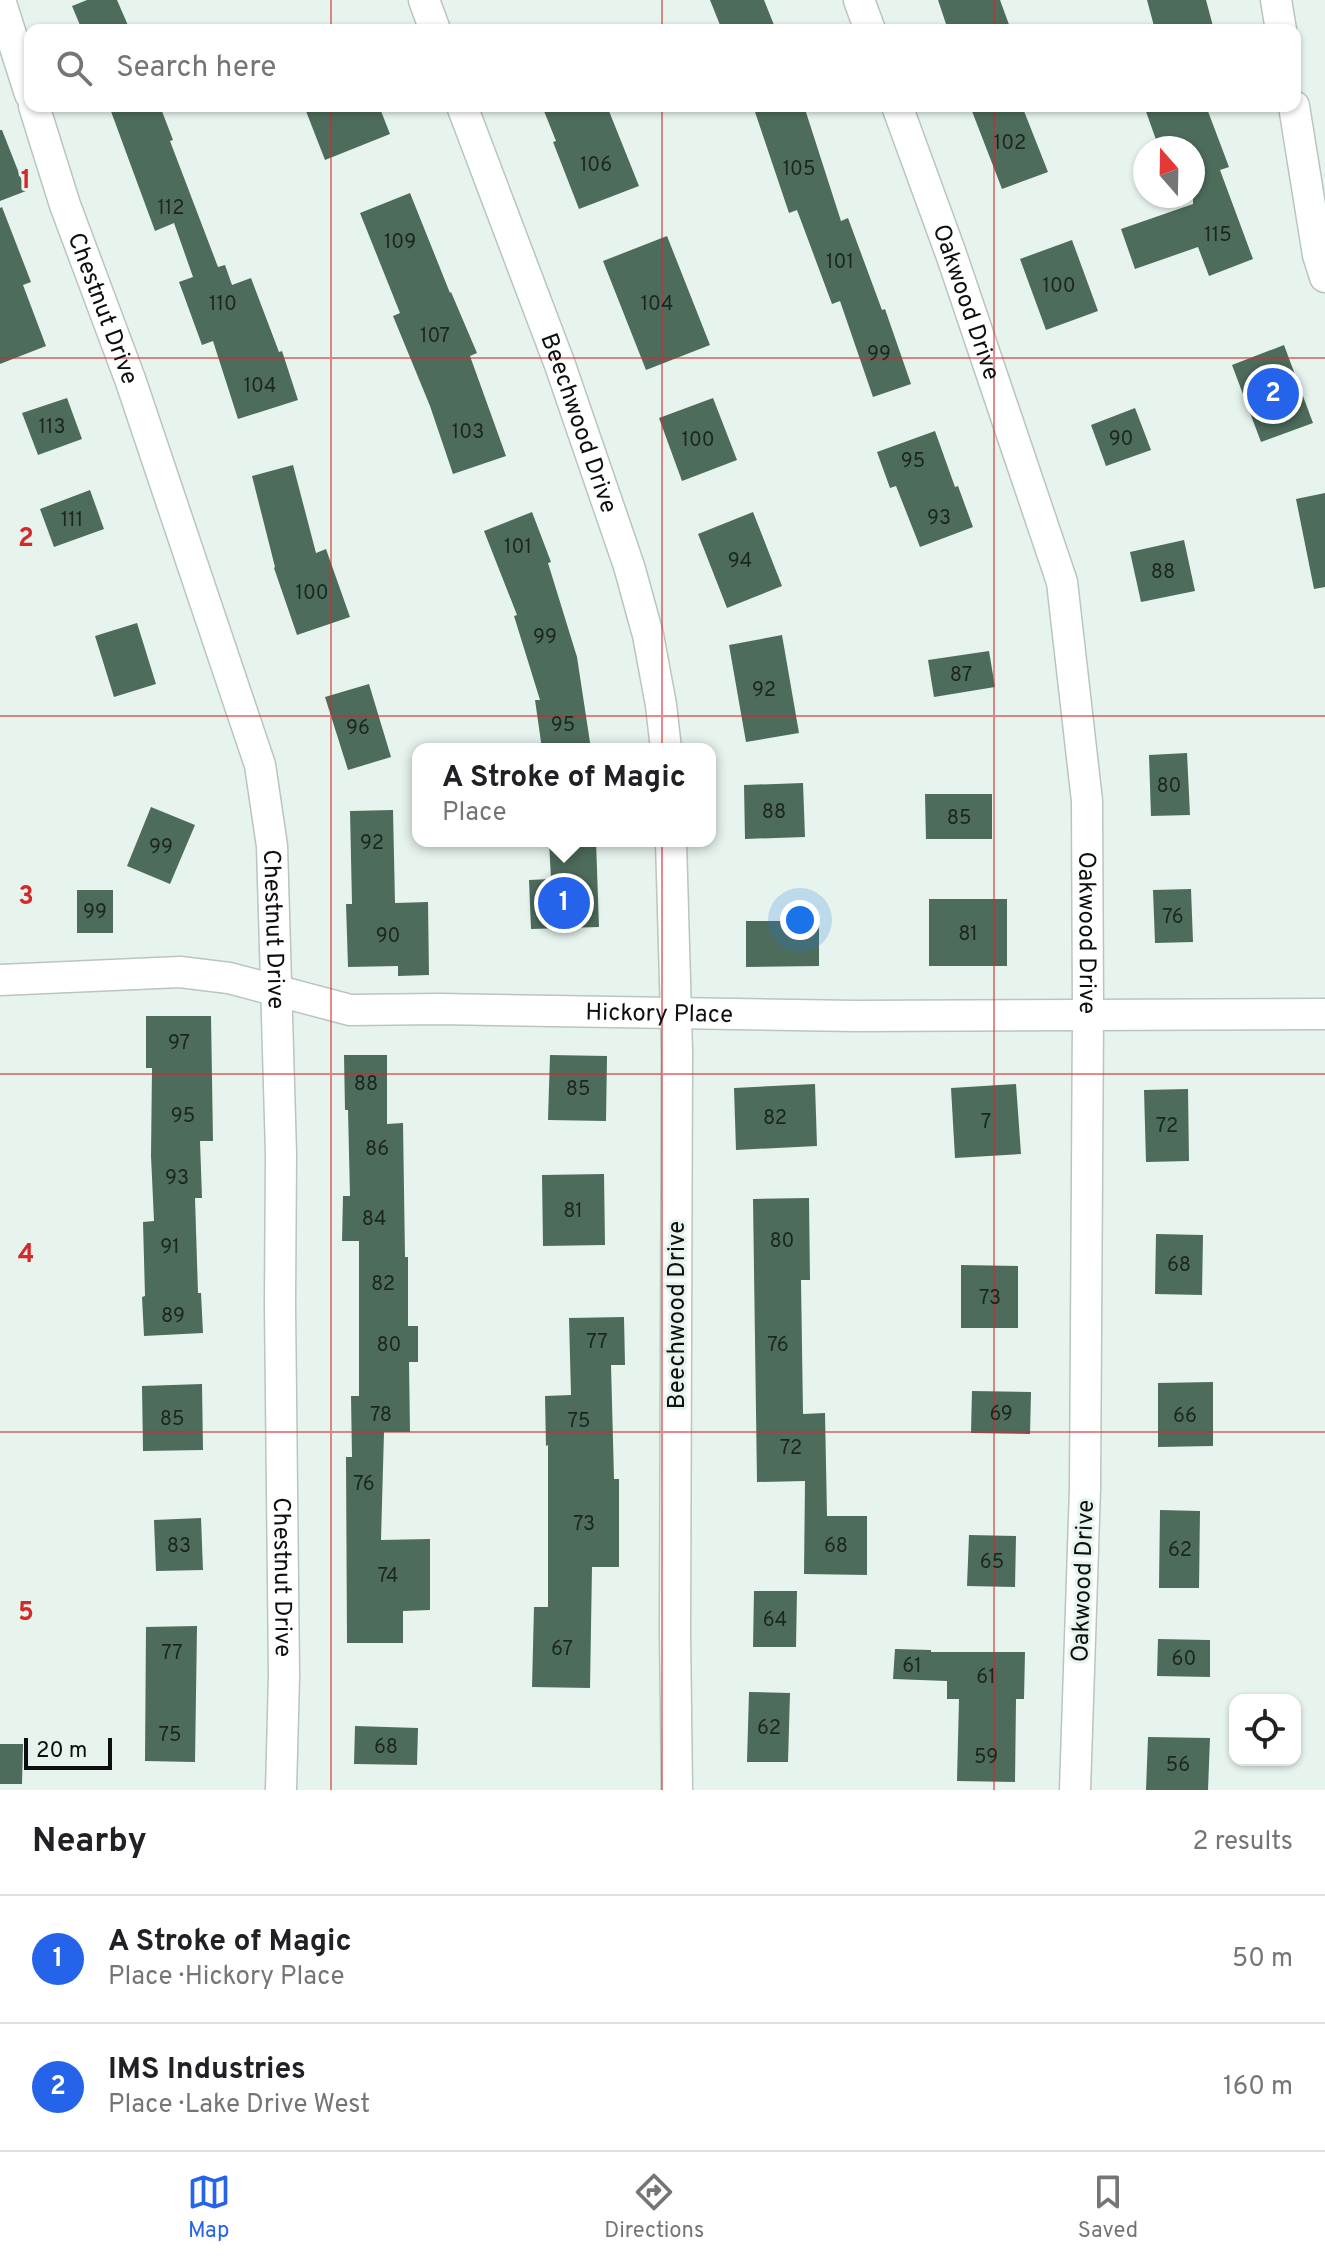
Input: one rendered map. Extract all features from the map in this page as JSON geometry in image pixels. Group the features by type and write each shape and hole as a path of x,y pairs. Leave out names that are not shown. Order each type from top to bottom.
{"street":[{"path":"0,0 24,75"},
{"path":"424,0 433,24"},
{"path":"859,0 868,24"},
{"path":"1276,0 1280,24"},
{"name":"Chestnut Drive","path":"36,112 65,205 130,379 260,765 272,846 278,991 284,1531 281,1790"},
{"name":"Beechwood Drive","path":"464,112 560,365 629,566 648,635 665,743"},
{"name":"Oakwood Drive","path":"899,112 951,254 1062,582 1087,801 1085,1488 1075,1790"},
{"path":"1295,112 1318,255 1325,277"},
{"name":"Beechwood Drive","path":"671,847 676,1013 677,1790"},
{"name":"Hickory Place","path":"0,980 180,972 229,978 350,1010 856,1016 1325,1014"}],"building":[{"path":"87,0 117,0 127,24 80,24 72,6"},
{"path":"710,0 764,0 774,24 720,24"},
{"path":"938,0 1000,0 1009,24 946,24"},
{"path":"1147,0 1206,0 1212,24 1153,24"},
{"path":"111,112 162,112 173,140 170,141 218,267 225,265 232,285 251,278 279,352 282,351 298,400 238,419 213,341 202,345 179,282 193,277 174,223 155,231"},
{"path":"306,112 381,112 390,134 325,160"},
{"path":"544,112 609,112 639,186 579,209 553,142 556,141"},
{"path":"755,112 806,112 841,221 848,218 911,384 873,397 840,301 832,304 797,210 789,213"},
{"path":"972,112 1024,112 1048,172 1002,189"},
{"path":"1146,112 1208,112 1229,167 1220,170 1253,259 1209,276 1198,247 1135,269 1121,229 1181,208 1205,208 1205,136 1155,136"},
{"path":"0,130 26,191 0,201"},
{"path":"410,193 477,353 470,356 506,456 453,474 430,406 393,316 400,313 360,213"},
{"path":"0,208 31,282 23,285 46,346 0,364"},
{"path":"667,236 710,345 646,370 603,261"},
{"path":"1072,240 1098,311 1046,330 1020,259"},
{"path":"1284,345 1313,423 1261,442 1232,365"},
{"path":"67,398 82,439 38,455 22,413"},
{"path":"713,398 737,460 682,481 659,418"},
{"path":"1135,408 1151,450 1106,466 1091,425"},
{"path":"935,431 973,527 920,547 896,486 890,488 877,452"},
{"path":"293,465 316,553 326,549 350,617 297,635 274,568 252,476"},
{"path":"90,490 104,529 54,547 40,509"},
{"path":"1325,493 1325,587 1314,589 1296,499"},
{"path":"532,512 551,562 548,563 577,657 590,743 541,743 535,700 540,700 514,616 517,615 484,531"},
{"path":"753,512 782,586 727,608 698,534"},
{"path":"1184,540 1195,591 1141,602 1130,552"},
{"path":"137,623 156,684 114,697 95,636"},
{"path":"782,635 799,733 746,742 729,645"},
{"path":"989,651 995,687 934,697 928,660"},
{"path":"369,684 391,757 348,770 325,697"},
{"path":"1187,753 1190,815 1151,816 1149,755"},
{"path":"803,783 805,837 745,839 744,785"},
{"path":"925,794 992,794 992,839 926,839"},
{"path":"151,807 195,825 170,884 127,866"},
{"path":"393,810 395,903 428,902 429,975 398,976 398,966 348,967 346,904 352,904 350,811"},
{"path":"549,847 596,847 599,927 531,929 529,880 551,879"},
{"path":"1191,889 1193,942 1155,943 1153,890"},
{"path":"77,890 113,890 113,933 77,933"},
{"path":"929,899 1007,899 1007,966 929,966"},
{"path":"746,921 819,921 819,966 746,967"},
{"path":"146,1016 211,1016 213,1141 200,1141 202,1198 195,1198 198,1293 201,1293 203,1333 144,1336 143,1222 154,1221 152,1068 146,1068"},
{"path":"344,1055 387,1055 387,1124 403,1123 408,1326 418,1326 418,1362 409,1362 410,1432 384,1432 381,1540 430,1539 430,1610 403,1611 403,1643 347,1643 346,1457 352,1457 351,1396 359,1396 359,1241 342,1241 343,1196 350,1196"},
{"path":"550,1055 607,1056 606,1121 548,1120"},
{"path":"815,1084 817,1146 736,1150 734,1088"},
{"path":"1016,1084 1021,1154 955,1158 951,1088"},
{"path":"1188,1089 1189,1161 1146,1162 1144,1090"},
{"path":"604,1174 605,1245 543,1246 542,1175"},
{"path":"809,1198 810,1280 801,1280 803,1414 825,1413 827,1516 867,1516 867,1575 804,1574 805,1481 757,1482 753,1199"},
{"path":"1156,1234 1203,1235 1202,1295 1155,1294"},
{"path":"961,1265 1018,1266 1018,1328 961,1328"},
{"path":"624,1317 625,1365 611,1365 614,1479 619,1479 619,1567 592,1567 590,1688 532,1687 534,1607 548,1607 545,1396 571,1395 569,1318"},
{"path":"1213,1382 1213,1446 1158,1447 1158,1383"},
{"path":"202,1384 203,1450 143,1451 142,1386"},
{"path":"972,1391 1031,1392 1030,1434 971,1433"},
{"path":"1160,1510 1200,1511 1199,1588 1159,1588"},
{"path":"201,1518 203,1570 156,1571 154,1520"},
{"path":"969,1535 1016,1536 1015,1587 967,1586"},
{"path":"754,1591 797,1591 796,1647 753,1647"},
{"path":"197,1626 195,1762 145,1761 146,1627"},
{"path":"1158,1639 1210,1640 1210,1677 1157,1676"},
{"path":"895,1649 1025,1652 1024,1699 1016,1699 1015,1782 957,1781 959,1699 947,1699 947,1681 893,1679"},
{"path":"749,1692 790,1693 788,1762 747,1762"},
{"path":"355,1726 418,1728 417,1765 354,1764"},
{"path":"1148,1737 1210,1738 1208,1790 1146,1790"},
{"path":"0,1744 23,1744 22,1784 0,1784"}],"place":[{"name":"IMS Industries","path":"1273,394"},
{"name":"A Stroke of Magic","path":"564,903"}]}
